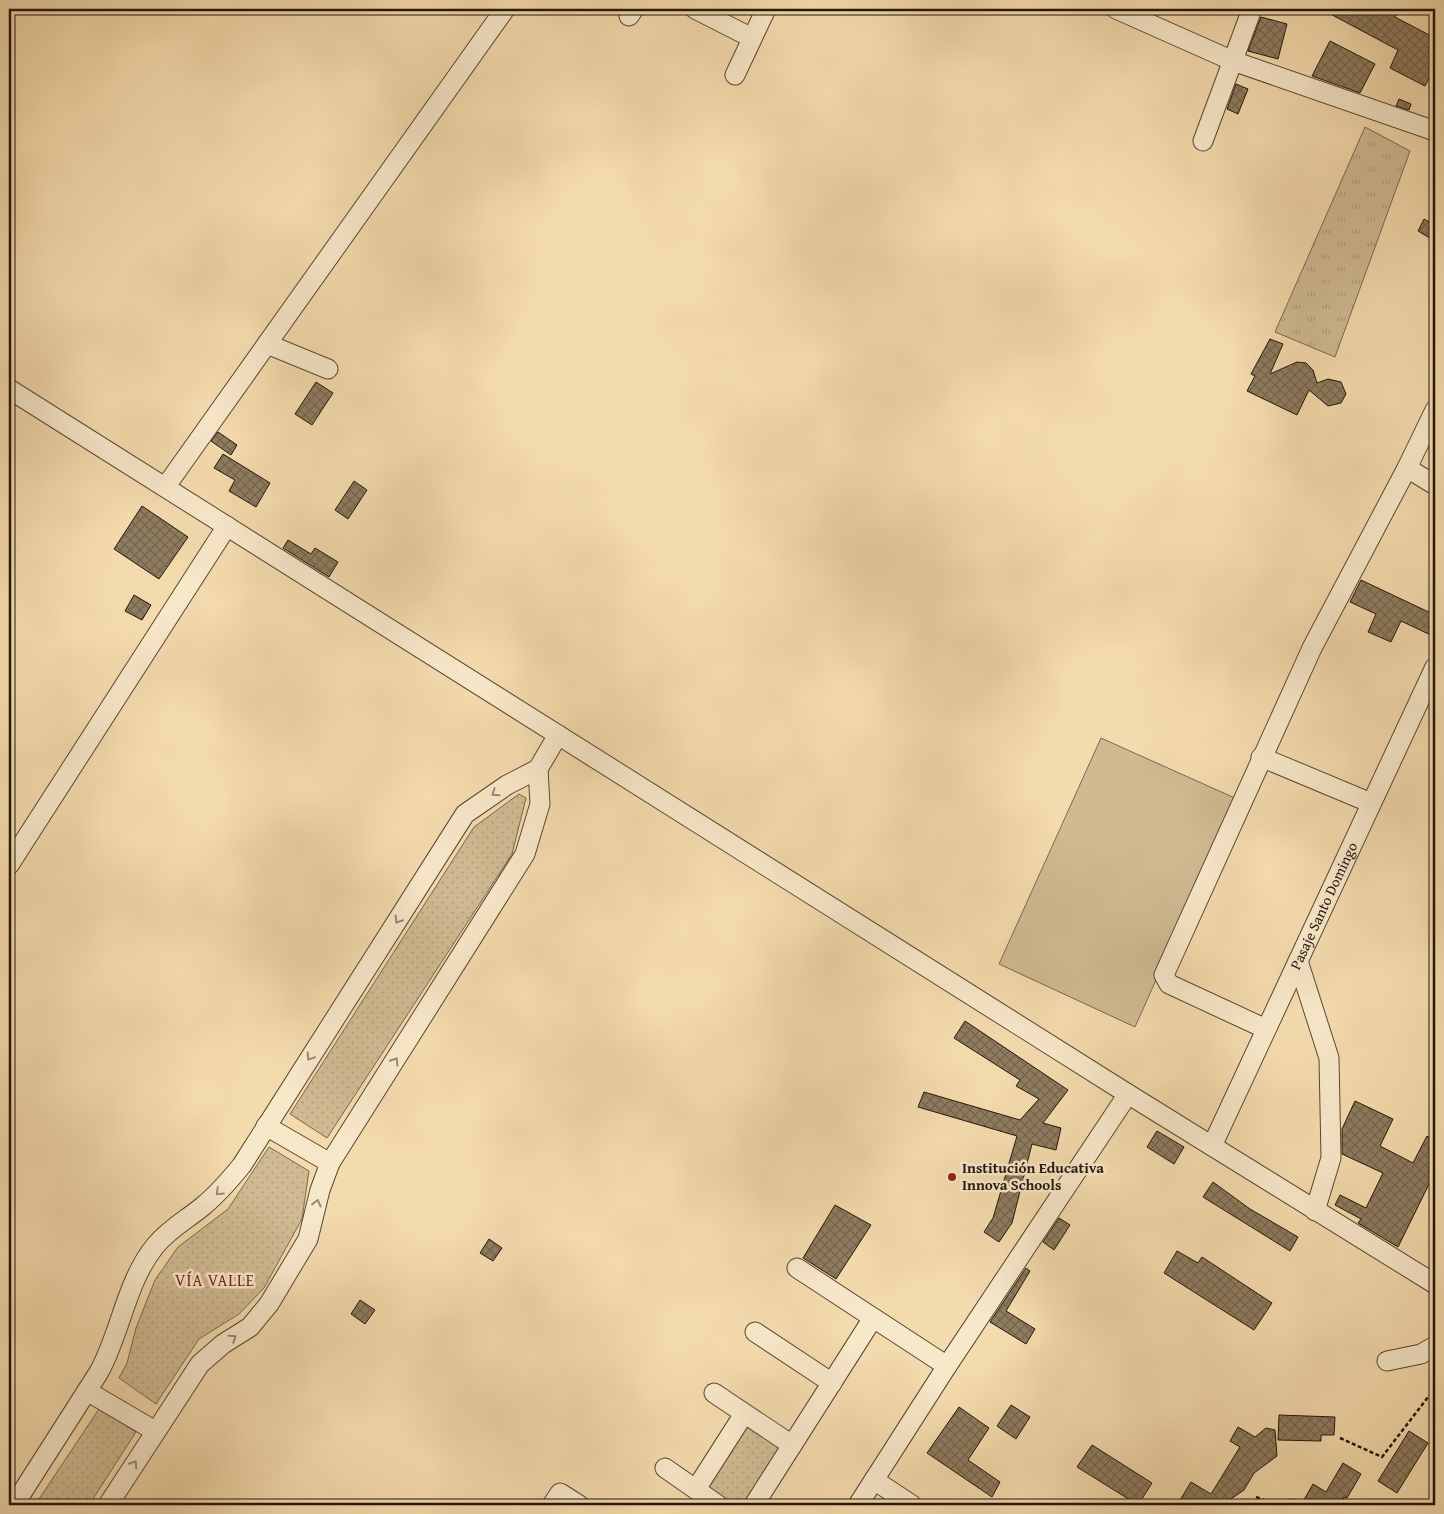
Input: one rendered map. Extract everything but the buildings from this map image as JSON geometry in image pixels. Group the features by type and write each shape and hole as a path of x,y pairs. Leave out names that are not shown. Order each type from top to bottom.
{"street":[{"path":"166,486 505,9"},
{"path":"695,9 752,38"},
{"path":"735,76 766,9"},
{"path":"1116,9 1233,61 1435,131"},
{"path":"1202,142 1252,9"},
{"path":"268,344 328,369"},
{"path":"9,389 166,486 1128,1094 1435,1284"},
{"path":"1266,1030 1169,984 1164,975 1312,648 1407,468 1435,410"},
{"path":"1407,468 1435,485"},
{"path":"9,865 227,526"},
{"name":"Pasaje Santo Domingo","path":"1212,1146 1435,666"},
{"path":"108,1505 200,1364 223,1344 250,1327 269,1304 308,1239 320,1190 330,1163 525,854 540,804 538,770 558,735"},
{"path":"1262,757 1371,803"},
{"path":"14,1505 112,1349 137,1274 155,1246 177,1223 200,1208 223,1189 242,1165 466,814 507,785 538,770"},
{"path":"1298,961 1328,1058 1331,1158 1315,1211"},
{"path":"858,1505 947,1366 1128,1094"},
{"path":"266,1126 330,1163"},
{"path":"797,1268 947,1366"},
{"path":"754,1505 873,1318"},
{"path":"755,1332 832,1383"},
{"path":"1387,1361 1421,1354 1435,1346"},
{"path":"87,1391 155,1431"},
{"path":"714,1393 792,1445"},
{"path":"696,1489 744,1414"},
{"path":"665,1468 718,1505"},
{"path":"874,1480 912,1505"},
{"path":"552,1505 560,1493 579,1505"}],"path":[{"path":"1340,1438 1382,1457 1435,1388"},
{"path":"1256,1497 1274,1504 1294,1499 1301,1505"}],"green space":[{"path":"1365,127 1410,151 1335,357 1275,332"},
{"path":"1101,738 1237,799 1135,1027 999,964"},
{"path":"519,794 526,798 512,854 327,1138 290,1114 474,827"},
{"path":"269,1147 309,1171 302,1219 264,1288 239,1314 199,1339 156,1404 119,1378 127,1363 136,1328 155,1280 178,1247 228,1209"},
{"path":"99,1409 136,1432 89,1505 35,1505"},
{"path":"746,1420 784,1445 746,1505 726,1505 703,1489"}],"place":[{"name":"Institución Educativa Innova Schools","path":"952,1177"}],"district":[{"name":"VÍA VALLE","path":"215,1280"}]}
